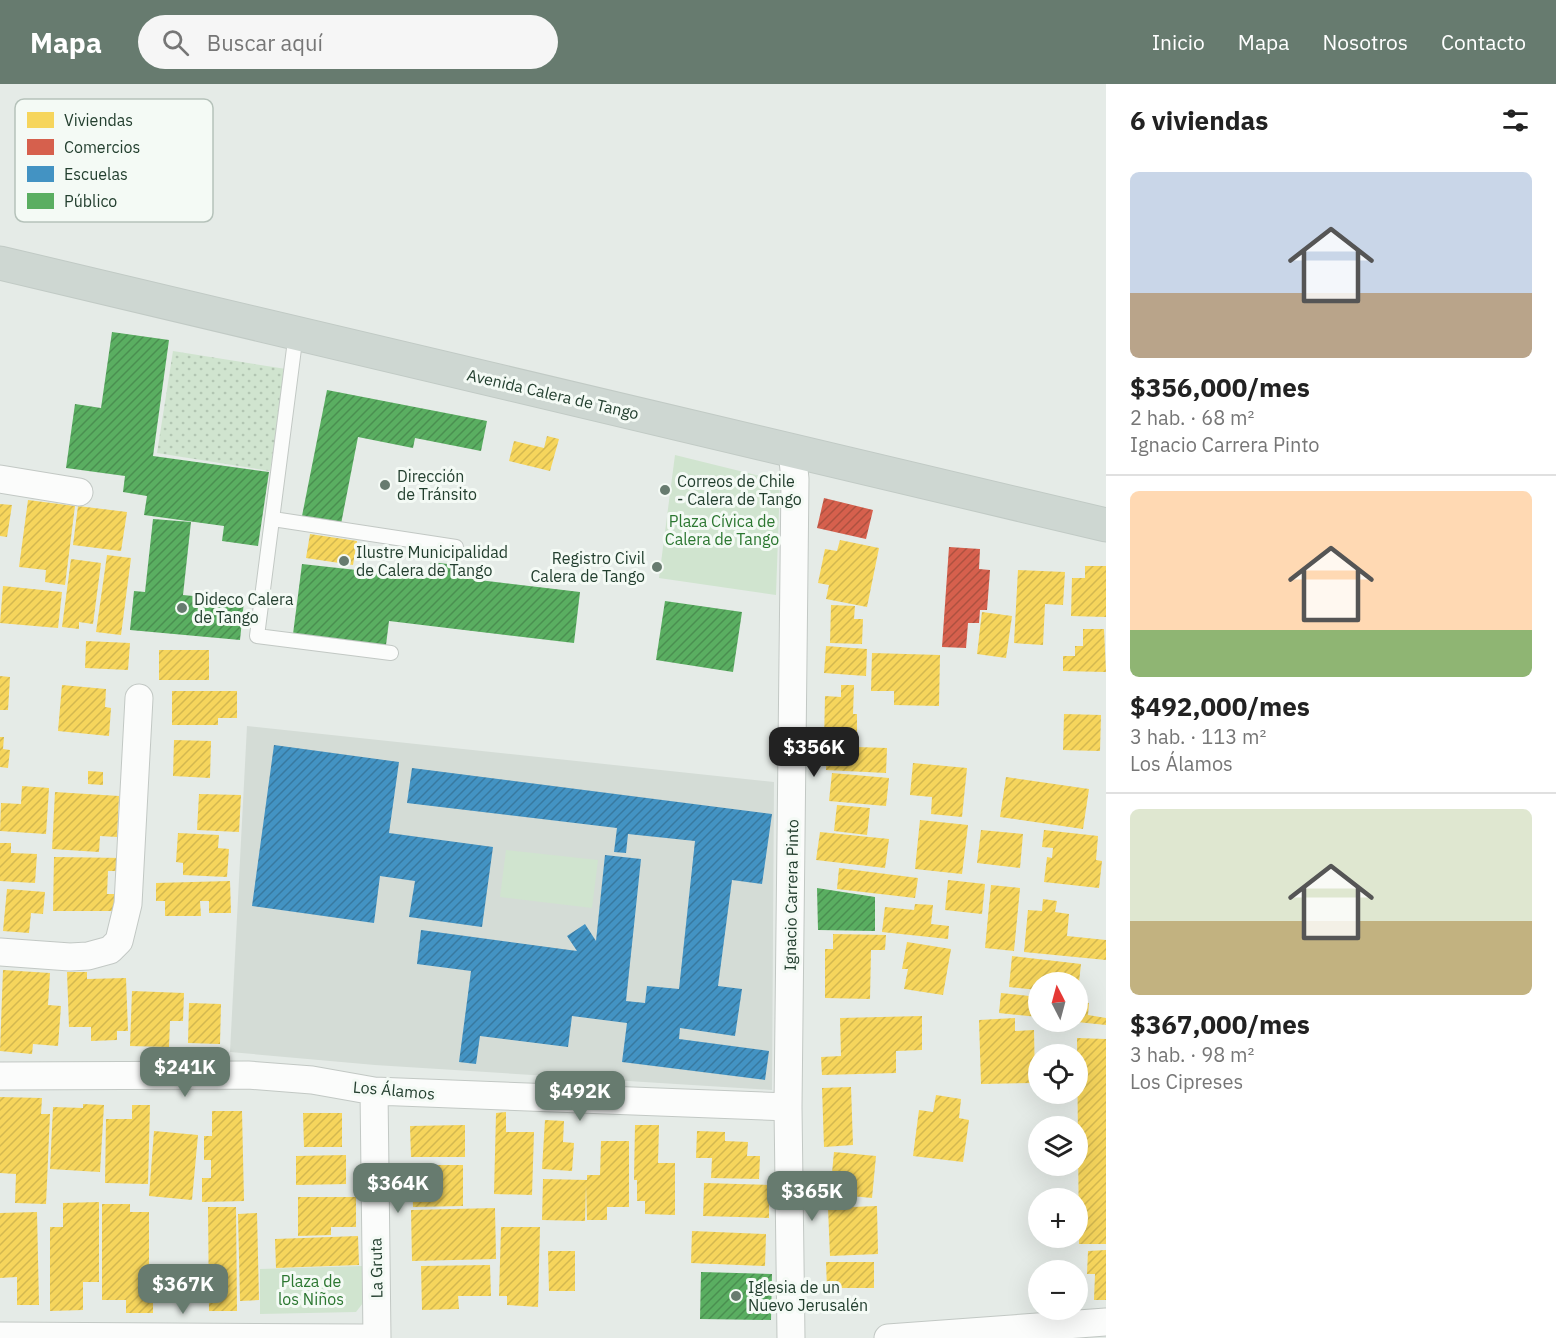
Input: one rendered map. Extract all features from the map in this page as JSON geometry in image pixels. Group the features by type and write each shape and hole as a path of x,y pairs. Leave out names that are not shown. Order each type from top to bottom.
{"main road":[{"name":"Avenida Calera de Tango","path":"0,262 1106,525"}],"street":[{"name":"Ignacio Carrera Pinto","path":"792,451 795,479 789,1107 792,1338"},
{"path":"0,479 79,492"},
{"path":"0,952 70,957 88,956 110,950 119,941 128,904 139,698"},
{"name":"Los Álamos","path":"0,1076 248,1075 312,1080 374,1091 789,1107"},
{"name":"La Gruta","path":"374,1091 377,1338"},
{"path":"888,1338 1106,1322"},
{"path":"0,1336 365,1338"}],"lane":[{"path":"296,333 257,636 391,653"},
{"path":"273,519 456,547"}],"shaded area":[{"path":"247,726 774,782 772,1090 375,1065 230,1052"}],"green space":[{"path":"173,351 286,369 270,471 157,453"},
{"name":"Plaza Cívica de Calera de Tango","path":"675,455 780,481 776,595 659,578"},
{"path":"506,850 598,860 592,908 500,897"},
{"name":"Plaza de los Niños","path":"362,1266 363,1303 356,1312 260,1314 260,1269"}],"building: Viviendas":[{"path":"547,436 559,439 550,471 509,461 514,441 544,448"},
{"path":"28,500 75,506 65,585 45,582 46,570 19,567"},
{"path":"0,504 12,505 7,537 0,536"},
{"path":"78,506 127,512 121,551 73,545"},
{"path":"310,534 357,541 353,565 306,558"},
{"path":"840,540 879,548 867,607 826,599 829,585 818,583 825,549 837,551"},
{"path":"107,555 131,558 121,635 96,632"},
{"path":"71,559 101,563 93,624 79,622 79,629 62,627"},
{"path":"1085,566 1106,566 1106,617 1071,616 1072,578 1085,578"},
{"path":"1018,570 1065,572 1063,605 1045,604 1043,645 1014,643"},
{"path":"3,586 62,592 58,628 0,623"},
{"path":"831,605 855,606 854,619 863,619 862,644 830,643"},
{"path":"982,612 1012,616 1006,658 977,654"},
{"path":"1083,629 1104,629 1106,672 1063,671 1063,656 1075,656 1075,646 1083,646"},
{"path":"86,641 130,643 128,670 85,668"},
{"path":"826,646 867,649 866,676 824,673"},
{"path":"159,650 209,650 209,680 159,680"},
{"path":"872,653 940,655 939,706 894,705 894,691 871,691"},
{"path":"0,676 10,677 8,710 0,710"},
{"path":"62,685 106,689 105,707 111,708 109,736 58,731"},
{"path":"841,685 854,685 853,714 857,714 857,742 824,741 825,696 841,697"},
{"path":"172,691 237,691 237,718 218,718 218,725 172,725"},
{"path":"1064,714 1101,715 1100,751 1063,750"},
{"path":"0,737 4,737 3,749 10,750 8,768 0,767"},
{"path":"174,740 211,741 210,778 173,776"},
{"path":"827,746 887,748 886,773 826,770"},
{"path":"913,763 967,768 962,817 931,814 932,797 910,795"},
{"path":"88,771 103,772 103,785 88,784"},
{"path":"832,773 889,778 886,806 829,801"},
{"path":"1006,777 1089,789 1083,829 1000,817"},
{"path":"22,786 49,788 46,834 0,831 1,803 21,804"},
{"path":"55,792 119,796 117,837 100,836 99,852 52,849"},
{"path":"199,794 241,795 239,832 197,830"},
{"path":"837,805 870,808 867,835 834,831"},
{"path":"920,820 968,825 962,874 915,869"},
{"path":"981,830 1023,834 1020,868 977,863"},
{"path":"1044,830 1098,836 1096,860 1102,861 1099,888 1044,882 1047,857 1052,858 1053,848 1042,847"},
{"path":"820,832 889,839 885,868 816,860"},
{"path":"178,833 219,835 218,848 229,849 227,877 183,875 183,863 176,862"},
{"path":"0,843 11,843 11,853 37,854 35,883 0,881"},
{"path":"54,857 124,858 124,871 108,871 107,894 118,894 121,911 53,911"},
{"path":"839,868 918,878 915,898 837,889"},
{"path":"948,880 985,884 982,914 945,910"},
{"path":"230,881 231,913 209,913 209,901 200,901 201,916 165,916 165,901 156,901 156,883"},
{"path":"991,885 1020,888 1014,951 985,948"},
{"path":"7,889 45,892 43,914 31,913 29,933 3,931"},
{"path":"1043,899 1057,901 1055,912 1069,914 1067,936 1106,940 1106,960 1024,952 1028,910 1042,911"},
{"path":"915,904 933,905 931,924 949,926 948,939 882,932 885,907 914,910"},
{"path":"833,934 886,935 885,950 871,950 870,999 825,998 825,949 833,949"},
{"path":"907,942 951,949 943,995 904,989 908,969 902,969"},
{"path":"1012,956 1081,964 1080,972 1028,972 1028,989 1009,987"},
{"path":"3,970 50,973 48,1005 61,1006 58,1046 33,1044 32,1054 0,1051"},
{"path":"67,972 87,972 87,979 126,978 128,1031 117,1031 117,1040 91,1041 91,1027 69,1027"},
{"path":"132,991 184,993 183,1021 170,1021 169,1047 130,1046"},
{"path":"1001,993 1028,996 1028,1016 999,1013"},
{"path":"189,1003 221,1004 220,1044 188,1043"},
{"path":"1088,1015 1106,1018 1106,1025 1088,1023"},
{"path":"922,1016 922,1050 896,1051 896,1073 822,1075 821,1057 841,1056 840,1018"},
{"path":"1015,1018 1015,1031 1034,1032 1034,1044 1028,1044 1028,1083 981,1084 979,1020"},
{"path":"1077,1038 1106,1039 1106,1244 1088,1244 1088,1188 1078,1188 1078,1176 1088,1176 1088,1116 1078,1116 1078,1104 1088,1104 1088,1044 1077,1044"},
{"path":"851,1087 853,1145 824,1147 822,1088"},
{"path":"936,1095 961,1099 959,1118 969,1120 963,1162 913,1156 919,1110 933,1112"},
{"path":"0,1097 42,1098 41,1114 50,1114 46,1204 15,1203 16,1174 0,1173"},
{"path":"83,1104 104,1105 100,1172 50,1169 53,1107 83,1108"},
{"path":"132,1105 150,1105 148,1184 105,1183 106,1119 132,1119"},
{"path":"212,1111 242,1111 244,1201 202,1202 202,1178 211,1178 211,1160 204,1160 204,1136 212,1136"},
{"path":"506,1112 506,1132 534,1132 532,1195 494,1194 496,1113"},
{"path":"303,1113 342,1113 342,1147 304,1147"},
{"path":"545,1120 564,1121 563,1142 574,1143 572,1171 542,1169"},
{"path":"465,1125 465,1157 411,1157 410,1126"},
{"path":"635,1125 659,1125 658,1163 675,1163 675,1215 645,1214 645,1201 637,1201 637,1180 634,1180"},
{"path":"154,1131 198,1135 192,1200 149,1196"},
{"path":"697,1131 725,1132 725,1141 748,1142 747,1156 760,1156 759,1179 711,1178 712,1158 696,1158"},
{"path":"601,1141 629,1141 629,1207 607,1207 607,1220 587,1220 586,1185 585,1221 542,1220 543,1179 587,1180 587,1175 600,1175"},
{"path":"834,1152 876,1156 872,1198 830,1194"},
{"path":"346,1155 346,1184 296,1185 296,1156"},
{"path":"412,1165 463,1165 463,1206 413,1207"},
{"path":"704,1183 769,1185 769,1218 703,1216"},
{"path":"298,1197 356,1197 356,1227 331,1227 331,1235 298,1236"},
{"path":"99,1202 99,1282 83,1282 83,1310 50,1311 50,1227 63,1227 63,1203"},
{"path":"102,1204 130,1204 130,1212 149,1212 149,1267 153,1267 153,1313 126,1313 126,1300 102,1300"},
{"path":"877,1206 878,1254 830,1256 828,1208"},
{"path":"208,1207 236,1207 237,1311 209,1311"},
{"path":"495,1208 496,1259 412,1261 411,1210"},
{"path":"37,1212 39,1305 17,1305 17,1277 0,1278 0,1213"},
{"path":"257,1213 259,1300 240,1301 238,1214"},
{"path":"501,1227 540,1227 538,1307 507,1305 507,1296 499,1296"},
{"path":"692,1231 766,1234 765,1266 691,1263"},
{"path":"358,1236 359,1265 276,1268 275,1239"},
{"path":"1106,1250 1106,1300 1094,1300 1095,1274 1088,1274 1088,1251"},
{"path":"548,1251 575,1251 575,1291 549,1291"},
{"path":"826,1262 874,1262 874,1288 827,1288"},
{"path":"490,1265 491,1296 458,1296 459,1309 422,1310 421,1266"}],"building: Comercios":[{"path":"824,498 873,510 866,539 817,528"},
{"path":"949,547 980,549 979,569 990,570 987,610 980,610 979,623 968,623 966,648 942,647"}],"building: Escuelas":[{"path":"274,745 399,762 389,833 493,847 482,927 409,917 415,881 380,876 374,923 252,906"},
{"path":"412,768 772,814 762,884 732,880 718,986 742,989 735,1036 680,1028 679,1039 769,1051 765,1080 622,1062 627,1023 572,1016 568,1047 480,1036 476,1064 459,1062 471,971 417,964 421,930 577,951 567,936 585,924 596,941 605,855 641,859 626,1001 645,1003 647,986 679,989 695,841 628,834 626,853 614,852 617,828 407,803"}],"building: Público":[{"path":"112,332 169,340 153,456 269,472 258,546 222,541 224,526 144,515 147,496 123,492 125,476 66,468 75,404 101,408"},
{"path":"327,390 487,421 481,451 415,438 413,448 358,437 341,524 302,516"},
{"path":"153,519 191,522 183,595 244,601 240,640 130,630 134,591 145,592"},
{"path":"431,562 481,568 479,580 580,592 574,643 389,621 386,645 293,634 302,564 429,578"},
{"path":"665,601 742,612 733,672 656,660"},
{"path":"817,888 875,897 875,931 818,930"},
{"name":"Iglesia de un Nuevo Jerusalén","path":"701,1272 772,1274 771,1320 700,1319"}],"place":[{"name":"Dirección de Tránsito","path":"385,485"},
{"name":"Correos de Chile - Calera de Tango","path":"665,490"},
{"name":"Ilustre Municipalidad de Calera de Tango","path":"344,561"},
{"name":"Registro Civil Calera de Tango","path":"657,567"},
{"name":"Dideco Calera de Tango","path":"182,608"},
{"name":"Iglesia de un Nuevo Jerusalén","path":"736,1296"}]}
